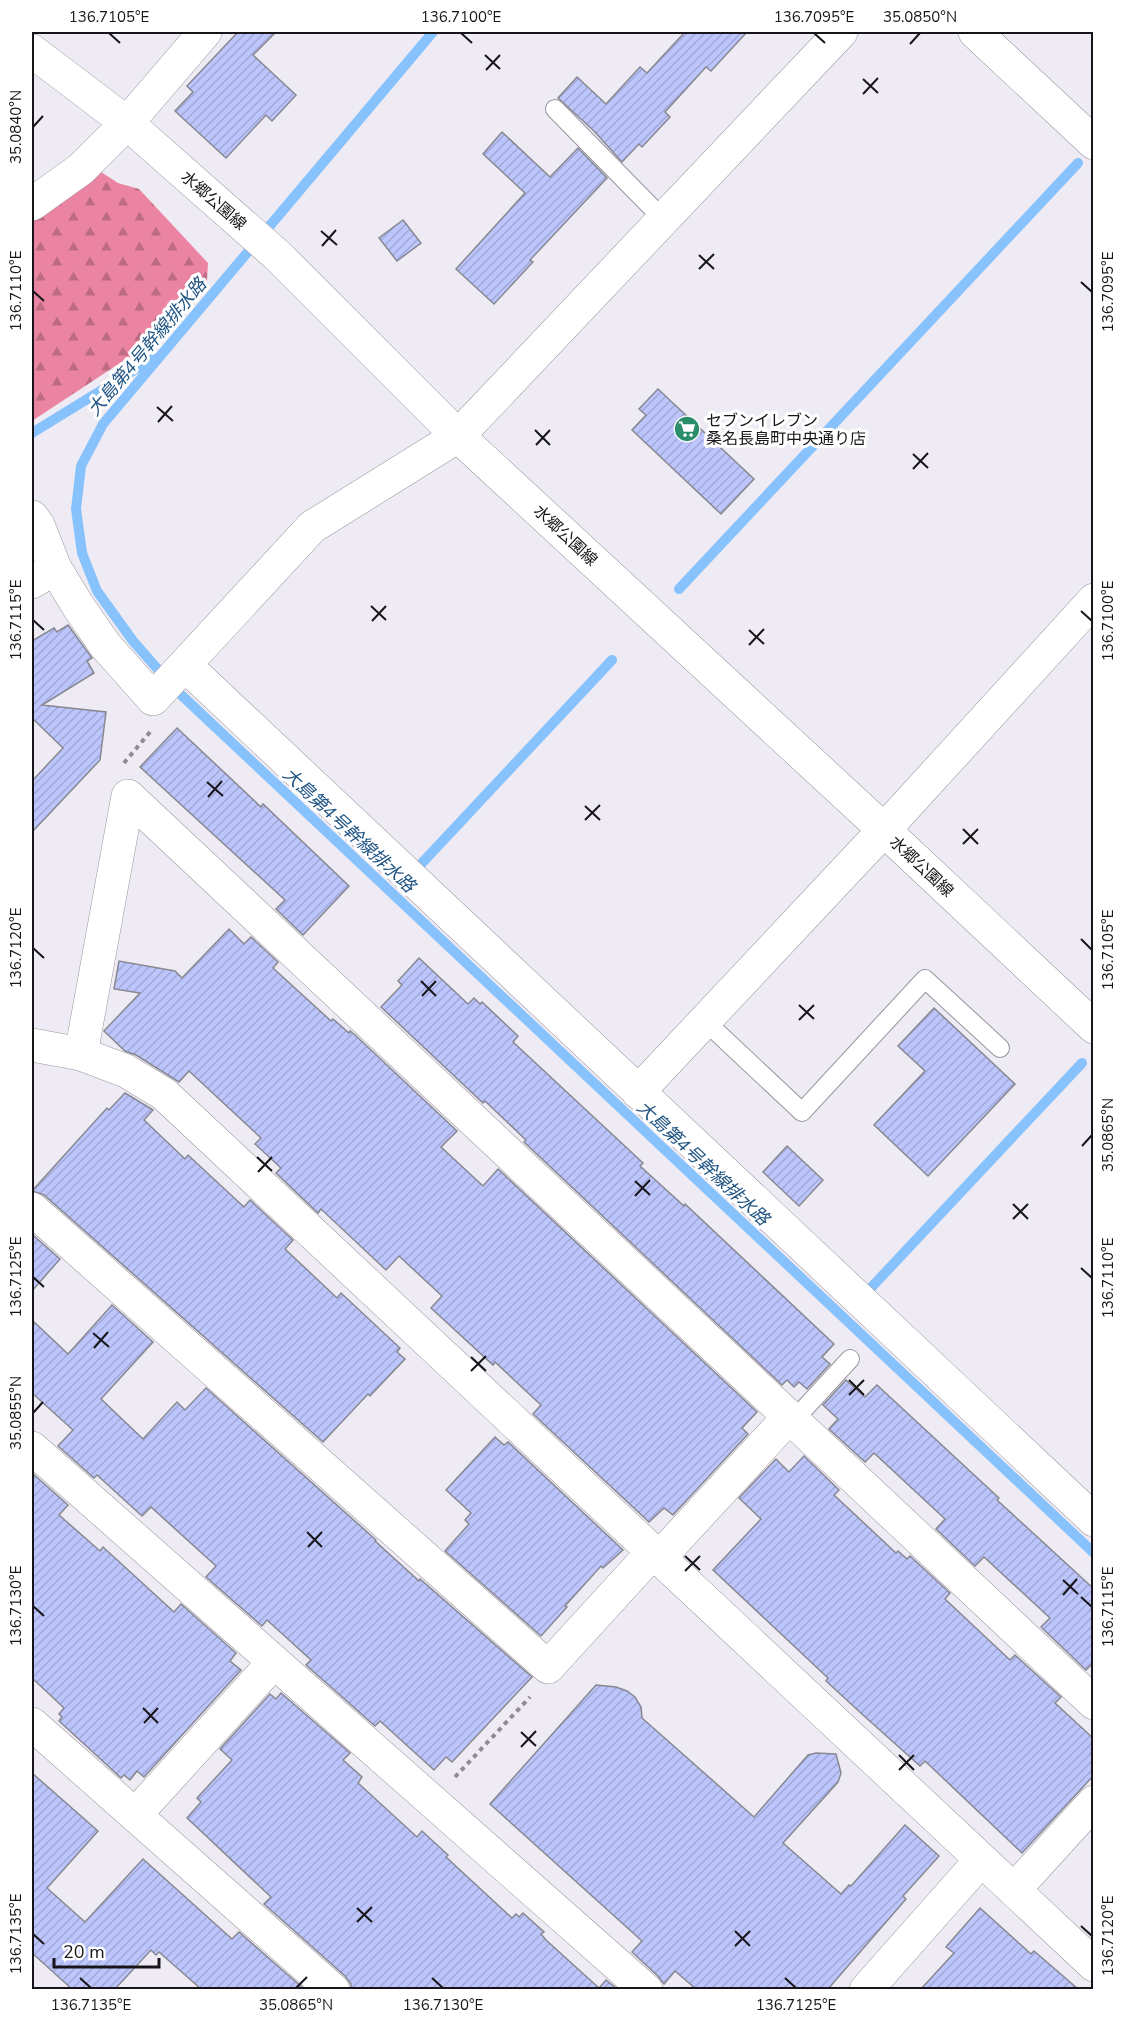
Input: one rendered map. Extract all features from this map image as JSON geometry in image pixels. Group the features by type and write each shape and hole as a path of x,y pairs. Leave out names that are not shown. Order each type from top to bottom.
{"street":[{"path":"32,204 81,169 127,123 205,32"},
{"path":"32,518 38,525 43,575 105,645 156,696 312,527 458,436 841,32"},
{"path":"975,32 1094,143"},
{"name":"水郷公園線","path":"32,51 127,123 278,256 458,436 1094,1027"},
{"path":"638,1092 884,830 1094,600"},
{"path":"184,667 638,1092 1090,1509"},
{"path":"81,1054 128,796"},
{"path":"128,796 1094,1703"},
{"path":"32,1045 81,1054 126,1071 164,1094 1094,1965"},
{"path":"32,1209 548,1666 791,1419"},
{"path":"32,1448 646,1989"},
{"path":"135,1815 274,1662"},
{"path":"32,1724 333,1989"},
{"path":"1014,1890 1094,1802"},
{"path":"866,1989 981,1860"}],"lane":[{"path":"555,109 664,220"},
{"path":"705,1021 802,1112 925,979 1000,1048"},
{"path":"791,1419 850,1359"}],"path":[{"path":"128,796 119,769 163,717 156,696"},
{"path":"433,1802 546,1679 548,1666"}],"green space":[{"path":"101,172 118,183 139,189 208,263 207,280 155,340 32,421 32,220"}],"building":[{"path":"238,32 276,32 253,55 296,95 272,121 266,115 226,158 175,111 193,92 187,86"},
{"path":"683,32 747,32 711,71 706,67 665,112 670,117 642,147 639,144 622,162 594,131 558,98 577,77 606,104 640,67 647,73"},
{"path":"502,132 550,177 578,148 607,178 530,260 533,262 494,304 456,269 525,193 483,154"},
{"path":"403,220 421,243 397,261 379,238"},
{"path":"658,389 754,479 721,514 632,430 646,415 639,409"},
{"path":"68,625 92,658 87,661 94,673 42,705 106,712 100,760 32,832 32,781 63,748 32,718 32,641 54,628 57,632"},
{"path":"177,728 261,807 263,804 349,886 303,935 276,909 285,900 140,767"},
{"path":"229,929 244,944 251,937 278,962 273,968 331,1021 333,1019 349,1033 350,1031 355,1035 457,1131 441,1147 483,1186 498,1169 757,1412 742,1428 748,1434 673,1515 664,1508 649,1522 533,1414 541,1405 495,1362 493,1365 431,1308 442,1296 399,1256 386,1270 321,1209 318,1213 276,1173 281,1168 255,1144 261,1138 189,1071 179,1082 136,1055 125,1051 104,1031 140,993 114,989 119,961 175,971 182,978"},
{"path":"419,958 468,1004 474,998 480,1004 482,1002 518,1036 513,1042 643,1163 640,1166 684,1206 685,1204 834,1344 822,1357 830,1364 807,1389 799,1382 794,1387 787,1380 782,1385 524,1142 526,1140 485,1101 483,1103 381,1007 402,985 398,981"},
{"path":"934,1008 1015,1084 928,1176 874,1125 925,1071 898,1046"},
{"path":"125,1093 153,1110 144,1120 185,1159 188,1155 244,1207 250,1200 293,1240 285,1249 337,1298 341,1293 400,1348 397,1352 405,1359 323,1442 44,1195 32,1191 107,1108 109,1110"},
{"path":"787,1146 823,1180 799,1206 763,1172"},
{"path":"34,1236 60,1259 32,1291 32,1239"},
{"path":"112,1305 153,1342 101,1399 143,1439 177,1402 185,1410 206,1388 419,1581 420,1579 532,1677 452,1762 446,1757 434,1770 380,1721 375,1726 306,1665 311,1660 267,1620 262,1626 206,1577 216,1566 151,1507 142,1516 97,1475 94,1478 58,1446 73,1430 32,1393 32,1320 68,1354"},
{"path":"846,1380 865,1397 877,1385 1094,1589 1094,1662 1086,1670 1041,1627 1050,1618 984,1557 975,1566 936,1529 945,1519 874,1453 865,1462 829,1429 838,1419 823,1405"},
{"path":"495,1437 504,1445 508,1442 623,1550 603,1568 601,1566 541,1636 445,1551 469,1524 465,1520 471,1513 446,1490"},
{"path":"804,1456 839,1490 834,1495 896,1553 898,1551 907,1559 910,1556 950,1593 945,1599 1010,1660 1015,1655 1061,1697 1055,1703 1094,1739 1094,1775 1022,1853 925,1761 920,1766 863,1715 826,1681 828,1678 713,1570 761,1519 739,1498 776,1459 789,1472"},
{"path":"32,1473 68,1505 59,1515 100,1551 103,1547 174,1612 181,1604 236,1653 230,1661 241,1670 144,1777 137,1771 130,1780 124,1775 121,1778 59,1721 62,1717 59,1714 64,1708 32,1678"},
{"path":"596,1685 616,1687 635,1697 641,1707 642,1718 754,1817 808,1755 836,1754 841,1773 838,1782 783,1843 841,1894 849,1885 851,1886 905,1825 939,1856 903,1896 906,1899 828,1989 696,1989 675,1971 664,1984 632,1952 642,1941 490,1804"},
{"path":"281,1693 350,1753 343,1760 362,1777 358,1783 417,1837 422,1831 448,1855 446,1857 512,1918 516,1914 519,1917 523,1913 544,1932 541,1934 546,1940 599,1988 606,1980 617,1989 351,1989 351,1984 345,1976 264,1904 271,1897 187,1818 201,1802 197,1798 232,1760 220,1749 270,1694 276,1699"},
{"path":"32,1773 98,1831 47,1888 85,1922 143,1859 232,1939 239,1932 304,1989 201,1989 159,1952 156,1955 151,1950 115,1989 72,1989 32,1953"},
{"path":"980,1908 1031,1954 1034,1951 1078,1989 921,1989 954,1953 946,1947"}],"waterway":[{"name":"大島第4号幹線排水路","path":"433,32 103,424 81,466 76,509 82,553 97,591 133,641 177,691 1094,1553"},
{"path":"679,589 1078,163"},
{"path":"32,433 154,358"},
{"path":"422,863 612,660"},
{"path":"867,1292 1082,1063"}],"place":[{"name":"セブンイレブン 桑名長島町中央通り店","path":"687,429"}]}
